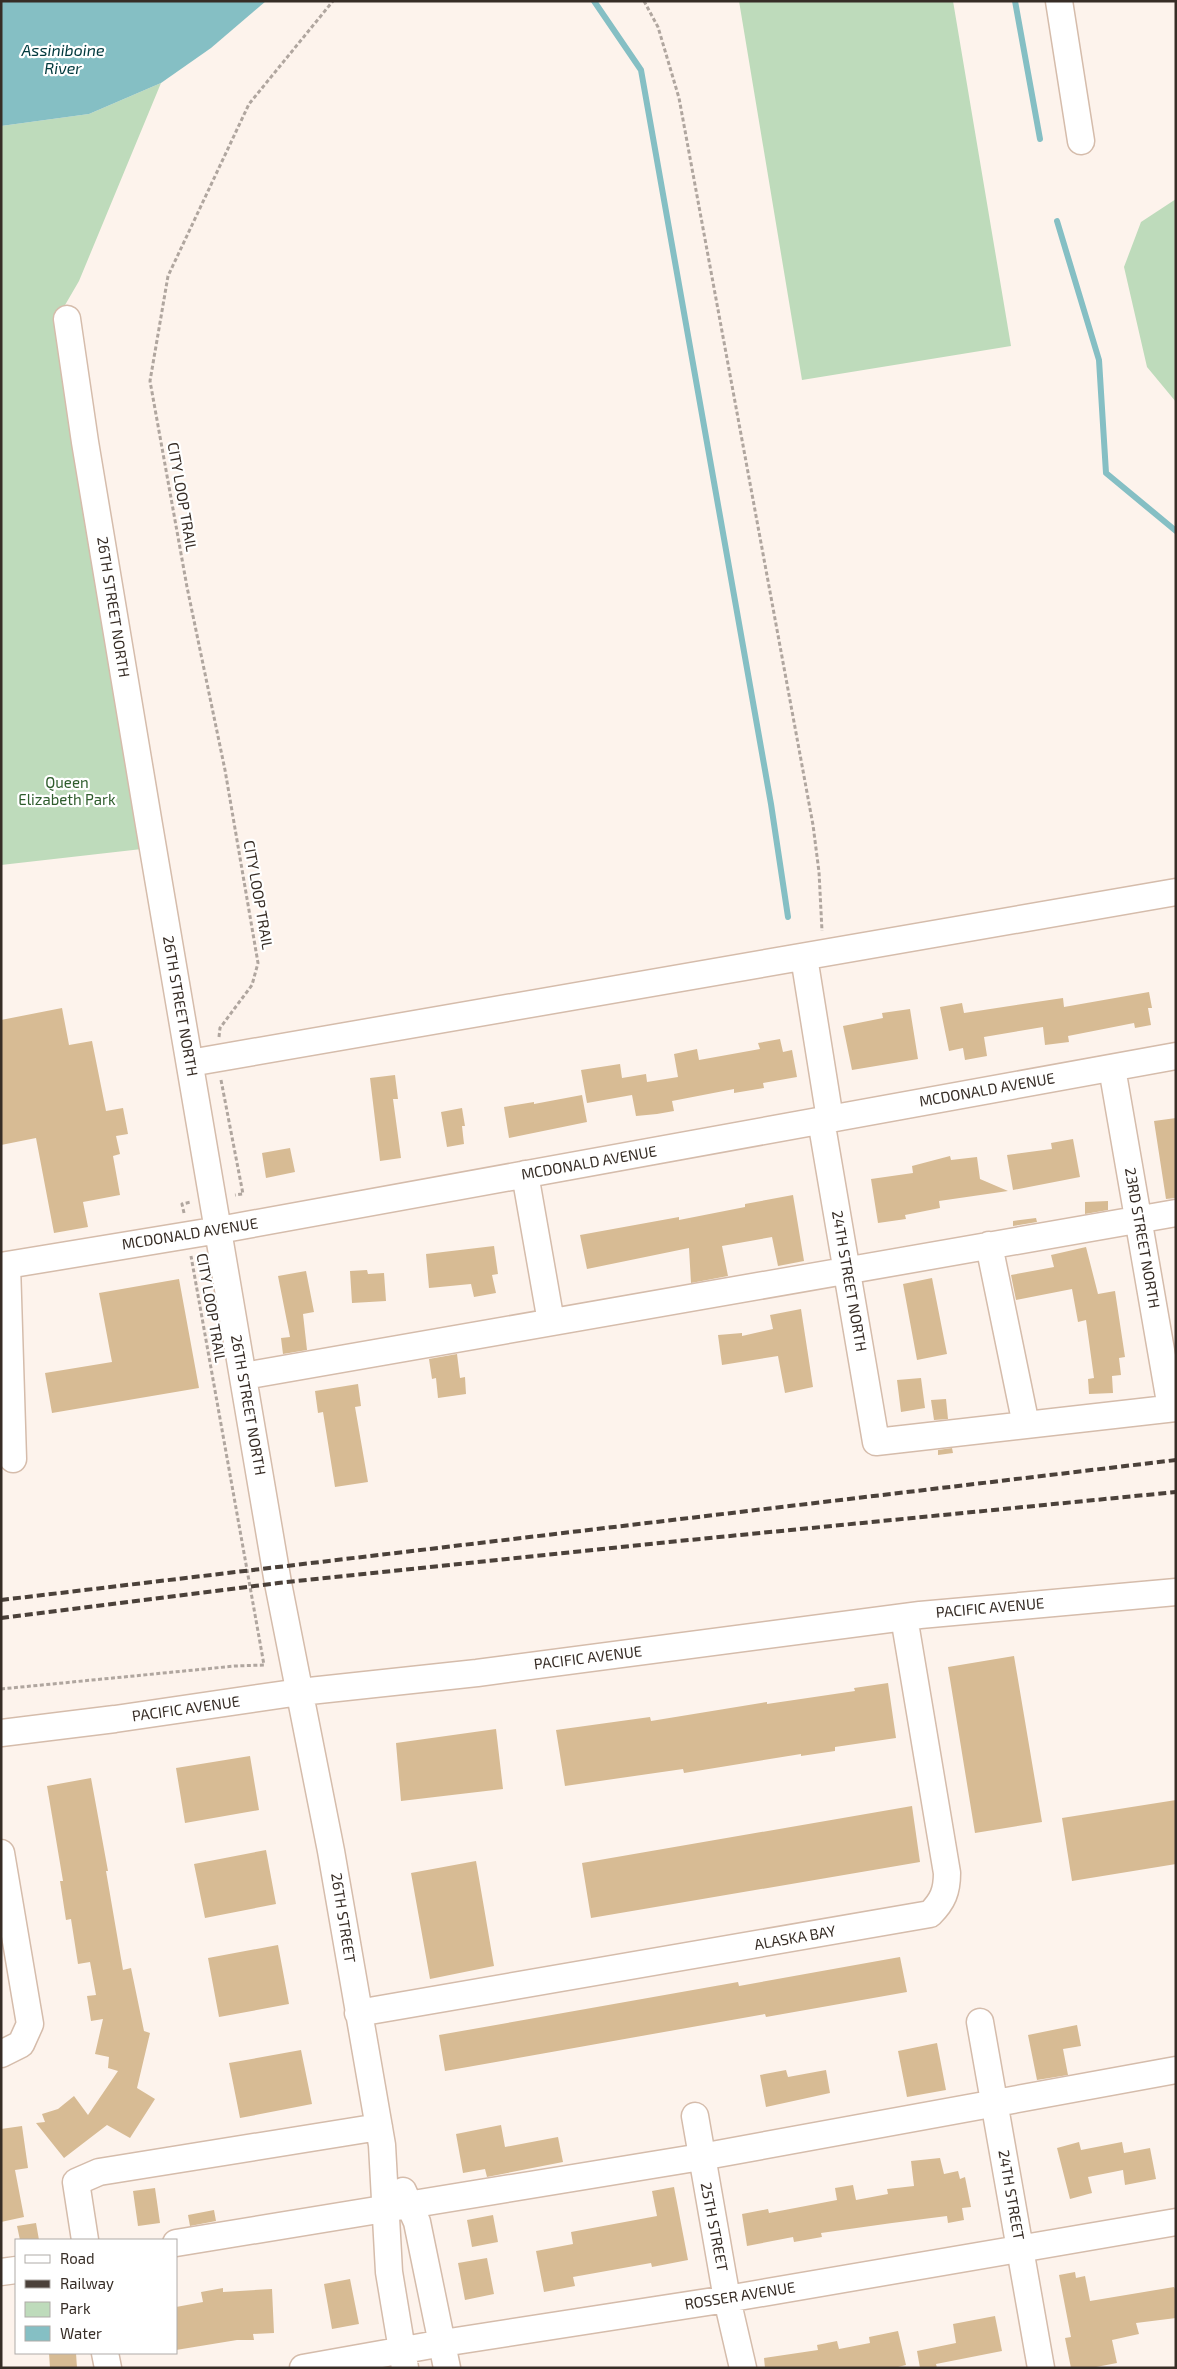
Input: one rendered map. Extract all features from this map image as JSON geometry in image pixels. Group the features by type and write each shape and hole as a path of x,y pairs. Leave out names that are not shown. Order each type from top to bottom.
{"street":[{"path":"1058,1 1081,141"},
{"name":"26TH STREET NORTH","path":"67,319 85,442 212,1198 278,1583 300,1692"},
{"path":"190,1064 1176,892"},
{"name":"24TH STREET NORTH","path":"813,955 826,1119 847,1269 876,1442 1026,1425"},
{"name":"MCDONALD AVENUE","path":"4,1266 219,1230 1176,1056"},
{"name":"23RD STREET NORTH","path":"1112,1068 1138,1219 1174,1408"},
{"path":"525,1174 551,1322"},
{"path":"244,1376 847,1269 1176,1213"},
{"path":"989,1245 1026,1425 1174,1408"},
{"path":"4,1266 13,1459"},
{"name":"PACIFIC AVENUE","path":"1,1733 115,1719 300,1692 477,1673 904,1617 1176,1592"},
{"name":"ALASKA BAY","path":"358,2013 930,1914 941,1903 944,1896 947,1873 904,1617"},
{"name":"26TH STREET","path":"300,1692 332,1851 380,2136 398,2207 390,2272 403,2359"},
{"path":"1,1853 30,2024 21,2044 1,2054"},
{"name":"24TH STREET","path":"980,2022 1042,2368"},
{"path":"178,2243 701,2156 1176,2070"},
{"name":"25TH STREET","path":"695,2116 727,2299 743,2368"},
{"path":"85,2239 76,2182 99,2172 380,2136"},
{"name":"26TH STREET","path":"398,2207 417,2222 445,2356"},
{"name":"ROSSER AVENUE","path":"303,2368 445,2356 727,2299 1176,2222"},
{"path":"1,2272 15,2270"},
{"path":"105,2354 108,2368"}],"path":[{"name":"CITY LOOP TRAIL","path":"1,1689 225,1667 264,1665 182,1204 242,1194 217,1058 220,1028 252,985 258,963 225,770 187,587 150,380 168,276 249,104 333,1"},
{"path":"644,1 658,27 680,98 813,825 819,872 813,955"}],"green space":[{"path":"739,1 953,1 1011,346 802,380"},
{"name":"Queen Elizabeth Park","path":"161,83 79,281 54,324 142,849 1,865 1,126 89,114"},
{"path":"1176,199 1176,402 1147,367 1124,267 1141,222"}],"water":[{"name":"Assiniboine River","path":"1,1 266,1 211,48 161,83 89,114 1,126"}],"building":[{"path":"1149,992 1152,1008 1148,1008 1151,1025 1135,1028 1134,1023 1068,1036 1069,1042 1045,1045 1043,1027 984,1037 987,1056 965,1060 963,1048 949,1051 940,1007 962,1003 964,1013 1063,998 1064,1007"},
{"path":"62,1008 69,1045 92,1041 106,1111 123,1108 128,1134 116,1136 120,1154 113,1156 120,1195 83,1202 88,1227 54,1233 36,1138 1,1145 1,1020"},
{"path":"910,1009 918,1059 852,1070 843,1026 883,1018 882,1013"},
{"path":"780,1039 783,1052 792,1050 797,1077 763,1083 764,1088 734,1093 734,1089 672,1101 674,1111 657,1114 636,1116 632,1095 587,1103 581,1070 620,1064 622,1078 646,1074 647,1082 678,1077 674,1054 697,1049 699,1060 760,1049 758,1043"},
{"path":"395,1075 398,1099 393,1099 401,1158 380,1161 370,1078"},
{"path":"582,1095 587,1122 509,1138 504,1107 534,1102 534,1104"},
{"path":"462,1108 465,1126 462,1126 464,1144 447,1147 441,1112"},
{"path":"1176,1118 1176,1198 1166,1199 1154,1121"},
{"path":"1073,1139 1080,1177 1013,1190 1007,1155 1052,1149 1051,1143"},
{"path":"290,1148 295,1172 266,1178 262,1153"},
{"path":"950,1156 951,1160 977,1157 980,1179 1008,1191 939,1201 940,1208 905,1215 906,1219 878,1223 871,1179 913,1173 912,1166"},
{"path":"793,1195 804,1261 778,1266 772,1237 722,1246 728,1276 691,1283 689,1248 587,1269 580,1235 679,1217 679,1220"},
{"path":"1108,1201 1108,1210 1085,1214 1085,1202"},
{"path":"1036,1218 1037,1222 1013,1226 1013,1221"},
{"path":"494,1246 498,1274 492,1275 496,1293 474,1297 471,1284 429,1288 426,1254"},
{"path":"1086,1247 1098,1294 1115,1291 1125,1357 1119,1358 1121,1375 1112,1376 1113,1393 1089,1394 1088,1379 1094,1378 1086,1320 1078,1322 1072,1289 1016,1300 1011,1275 1054,1267 1051,1255"},
{"path":"367,1270 368,1274 384,1273 386,1301 352,1303 350,1271"},
{"path":"306,1271 314,1312 303,1314 307,1350 283,1354 281,1338 290,1337 278,1276"},
{"path":"932,1278 947,1354 917,1360 903,1284"},
{"path":"179,1279 199,1388 52,1413 45,1373 112,1362 99,1293"},
{"path":"801,1309 813,1387 785,1393 778,1356 722,1365 718,1335 742,1333 742,1336 773,1329 770,1315"},
{"path":"457,1354 460,1378 465,1377 466,1394 438,1398 436,1378 432,1379 429,1359"},
{"path":"921,1378 925,1408 901,1412 897,1380"},
{"path":"358,1384 361,1406 355,1407 368,1482 335,1487 323,1412 318,1413 315,1391"},
{"path":"946,1399 948,1419 934,1420 931,1400"},
{"path":"952,1448 953,1453 938,1455 938,1450"},
{"path":"1014,1656 1042,1822 975,1833 948,1667"},
{"path":"888,1683 896,1738 835,1747 835,1751 801,1756 801,1754 684,1773 683,1769 565,1786 556,1730 650,1717 651,1721 767,1702 767,1704 855,1691 854,1688"},
{"path":"496,1729 503,1789 401,1801 396,1743"},
{"path":"250,1756 259,1810 185,1823 176,1768"},
{"path":"91,1778 123,1970 131,1968 144,2031 150,2033 137,2088 155,2099 130,2138 107,2125 64,2158 36,2123 45,2122 42,2114 58,2109 74,2096 88,2115 118,2071 108,2068 109,2057 95,2054 103,2019 91,2021 87,1996 96,1995 90,1962 78,1964 71,1919 66,1920 60,1881 63,1881 47,1786"},
{"path":"1176,1800 1176,1864 1072,1881 1062,1818"},
{"path":"912,1806 920,1862 591,1918 582,1863"},
{"path":"266,1850 276,1904 205,1918 194,1864"},
{"path":"476,1861 494,1966 430,1979 411,1873"},
{"path":"278,1945 289,2004 219,2017 208,1958"},
{"path":"900,1957 907,1992 766,2017 765,2014 445,2071 439,2035 738,1982 739,1986"},
{"path":"1077,2025 1081,2046 1063,2049 1068,2075 1037,2080 1028,2035"},
{"path":"937,2043 946,2090 907,2097 898,2051"},
{"path":"301,2050 312,2104 240,2118 229,2063"},
{"path":"786,2070 788,2077 826,2070 830,2093 766,2107 760,2075"},
{"path":"501,2125 505,2147 558,2137 563,2162 487,2177 485,2169 463,2173 456,2134"},
{"path":"22,2126 28,2168 15,2170 24,2217 1,2222 1,2129"},
{"path":"1079,2142 1081,2150 1122,2142 1124,2153 1150,2148 1156,2179 1125,2185 1123,2170 1088,2177 1092,2193 1070,2199 1057,2148"},
{"path":"940,2158 944,2174 958,2171 960,2179 965,2177 971,2207 962,2208 964,2220 948,2223 947,2216 821,2233 822,2237 794,2242 793,2237 747,2246 742,2214 768,2209 769,2213 837,2200 835,2188 853,2185 856,2200 888,2194 887,2189 914,2186 911,2161"},
{"path":"674,2187 688,2260 652,2267 651,2263 573,2277 575,2286 544,2292 536,2251 573,2244 571,2232 657,2216 652,2191"},
{"path":"155,2188 160,2223 138,2226 133,2191"},
{"path":"214,2210 216,2221 190,2226 188,2215"},
{"path":"493,2215 498,2242 472,2247 467,2220"},
{"path":"36,2223 39,2239 20,2239 17,2226"},
{"path":"487,2258 494,2294 465,2300 458,2263"},
{"path":"1075,2272 1076,2278 1085,2276 1090,2301 1174,2287 1176,2291 1176,2318 1136,2323 1139,2334 1112,2340 1117,2363 1091,2368 1071,2368 1065,2338 1071,2337 1059,2275"},
{"path":"350,2279 359,2324 332,2329 324,2284"},
{"path":"223,2288 223,2292 272,2289 274,2333 253,2334 254,2340 237,2340 178,2350 178,2307 203,2302 201,2292"},
{"path":"995,2316 1002,2351 936,2364 937,2368 920,2368 917,2351 956,2343 953,2324"},
{"path":"898,2331 906,2365 894,2368 765,2368 764,2358 818,2350 817,2345 837,2341 839,2349 870,2343 869,2337"},
{"path":"49,2354 76,2354 77,2368 50,2368"}],"waterway":[{"path":"594,1 641,70 771,804 788,917"},
{"path":"1015,1 1040,139"},
{"path":"1057,221 1099,360 1106,473 1176,531"}],"railway":[{"path":"1,1600 1176,1460"},
{"path":"1,1618 278,1583 1176,1492"}]}
